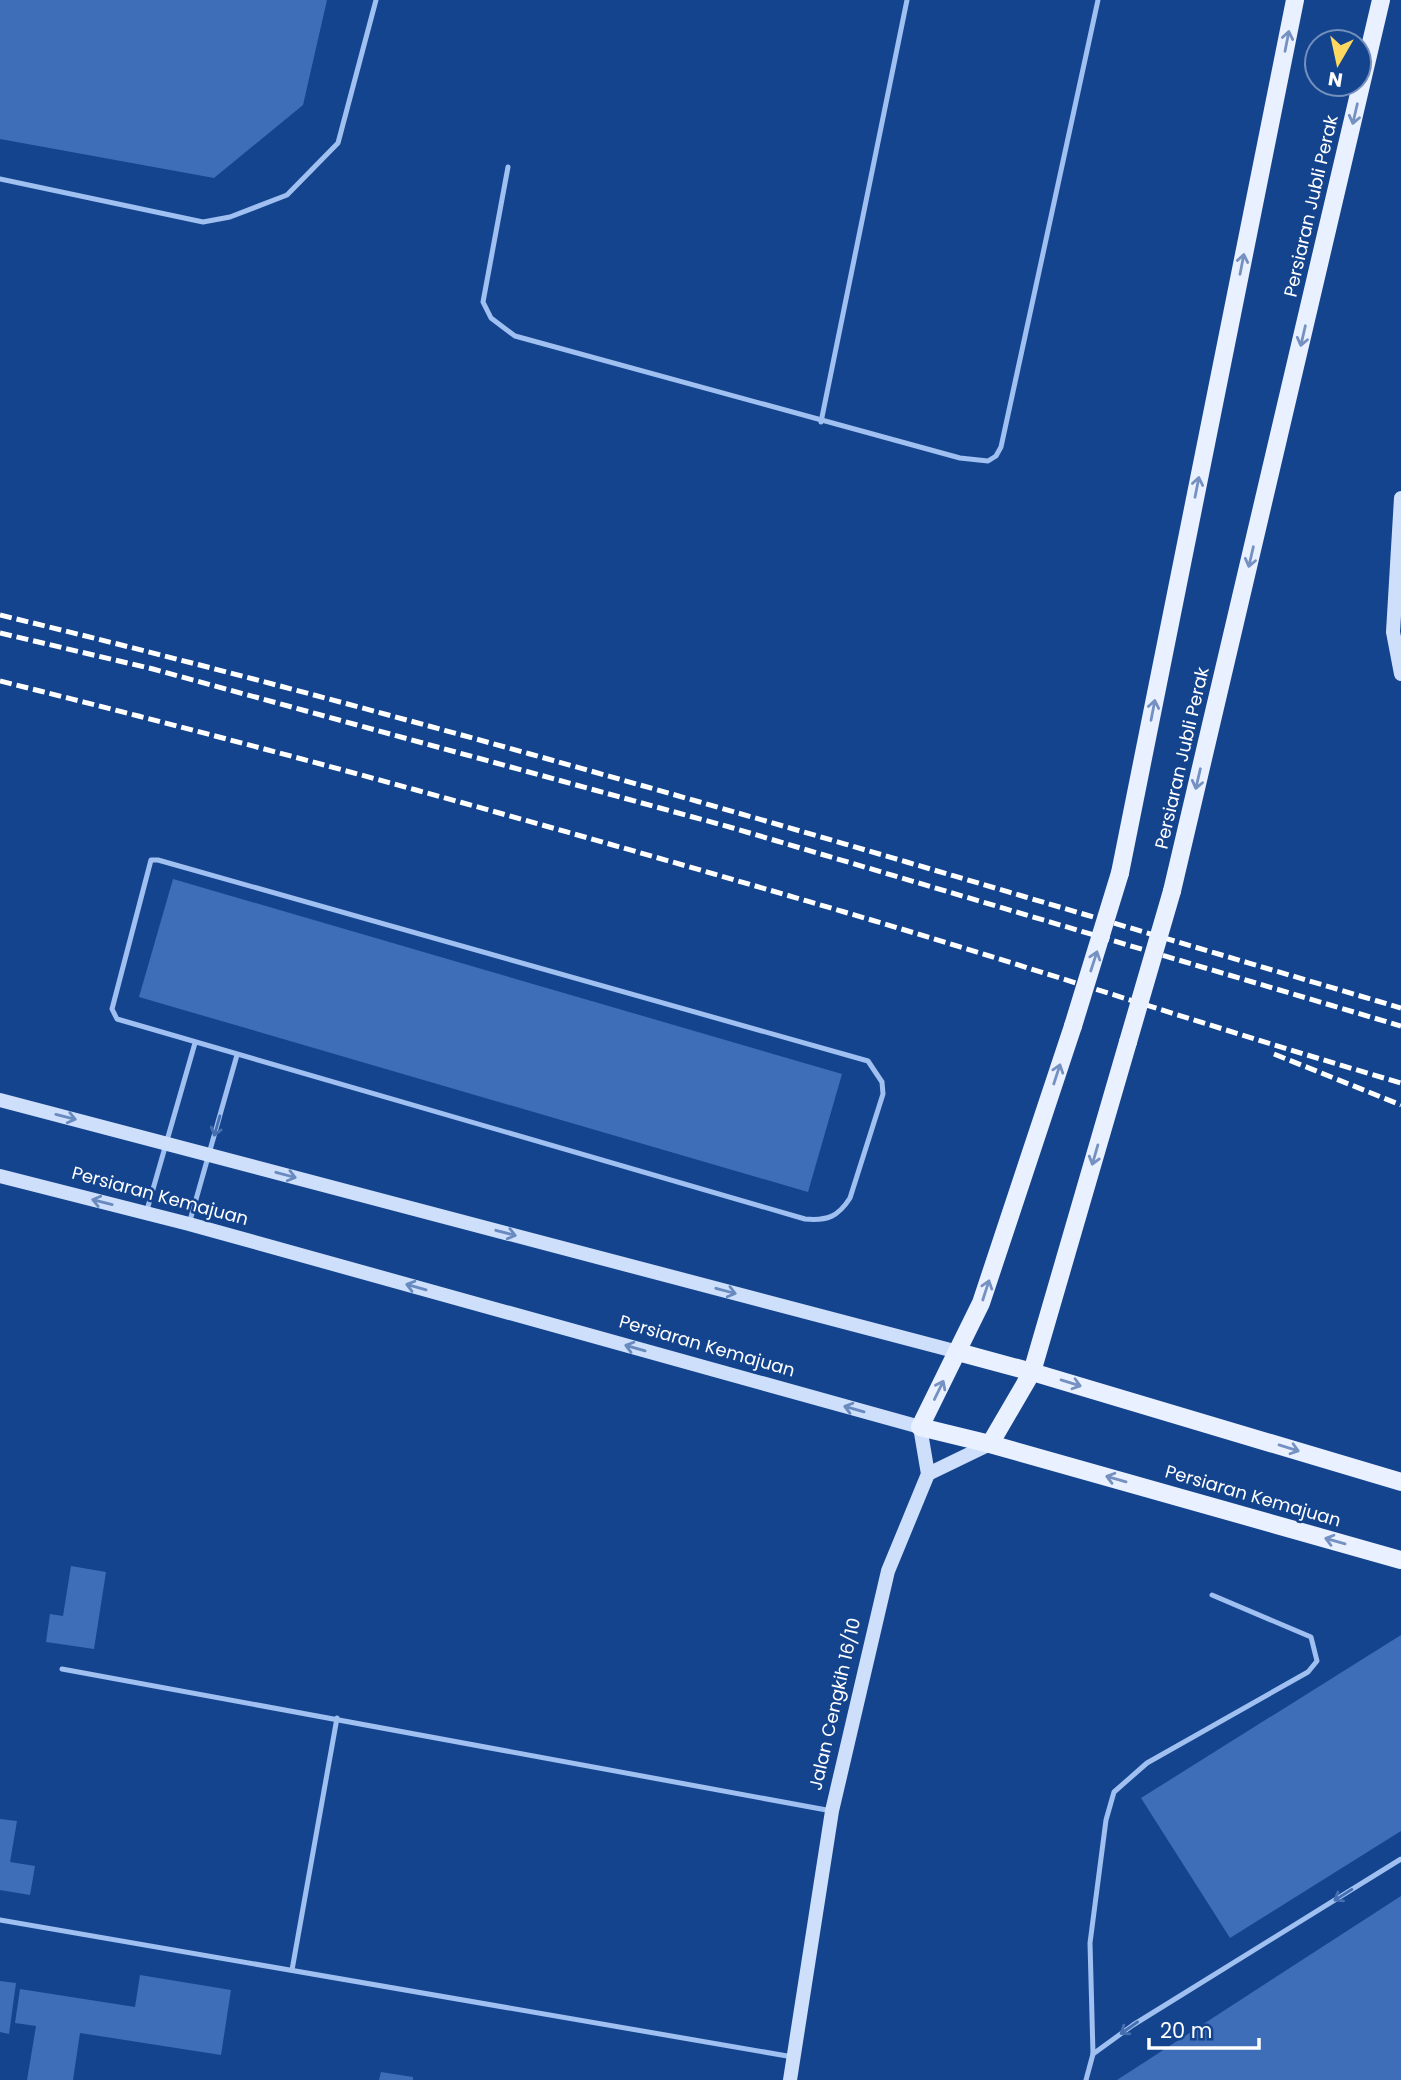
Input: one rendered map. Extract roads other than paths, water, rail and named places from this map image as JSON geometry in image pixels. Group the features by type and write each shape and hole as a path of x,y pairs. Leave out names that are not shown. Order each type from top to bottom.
{"main road":[{"name":"Persiaran Jubli Perak","path":"957,1352 981,1303 1073,1026 1120,873 1295,0"},
{"name":"Persiaran Jubli Perak","path":"990,1444 1032,1371 1172,891 1381,0"},
{"path":"1401,498 1392,632 1401,674"},
{"path":"0,1100 1032,1371 1401,1482"},
{"name":"Persiaran Kemajuan","path":"0,1176 189,1224 1401,1560"},
{"path":"957,1352 920,1427 928,1474 990,1444"},
{"name":"Jalan Cengkih 16/10","path":"790,2080 831,1811 887,1571 928,1474"}],"lane":[{"path":"0,179 203,222 230,216 287,195 338,143 376,0"},
{"path":"821,422 907,0"},
{"path":"508,167 483,302 491,318 514,336 821,422 960,458 988,461 996,456 1001,447 1098,0"},
{"path":"151,860 171,863 868,1061 882,1082 883,1094 850,1198 841,1213 823,1220 805,1219 195,1043 117,1019 112,1009 151,860"},
{"path":"146,1213 195,1043"},
{"path":"189,1224 237,1055"},
{"path":"1086,2080 1093,2054 1090,1943 1106,1820 1114,1792 1147,1763 1308,1672 1317,1661 1311,1637 1212,1595"},
{"path":"62,1669 831,1811"},
{"path":"292,1970 337,1718"},
{"path":"1093,2054 1144,2018 1401,1859"},
{"path":"0,1920 793,2057"}],"railway":[{"path":"0,615 528,753 1401,1008"},
{"path":"0,633 153,669 733,828 1401,1026"},
{"path":"0,681 316,763 632,850 911,932 1401,1083"},
{"path":"1274,1054 1401,1105"}]}
